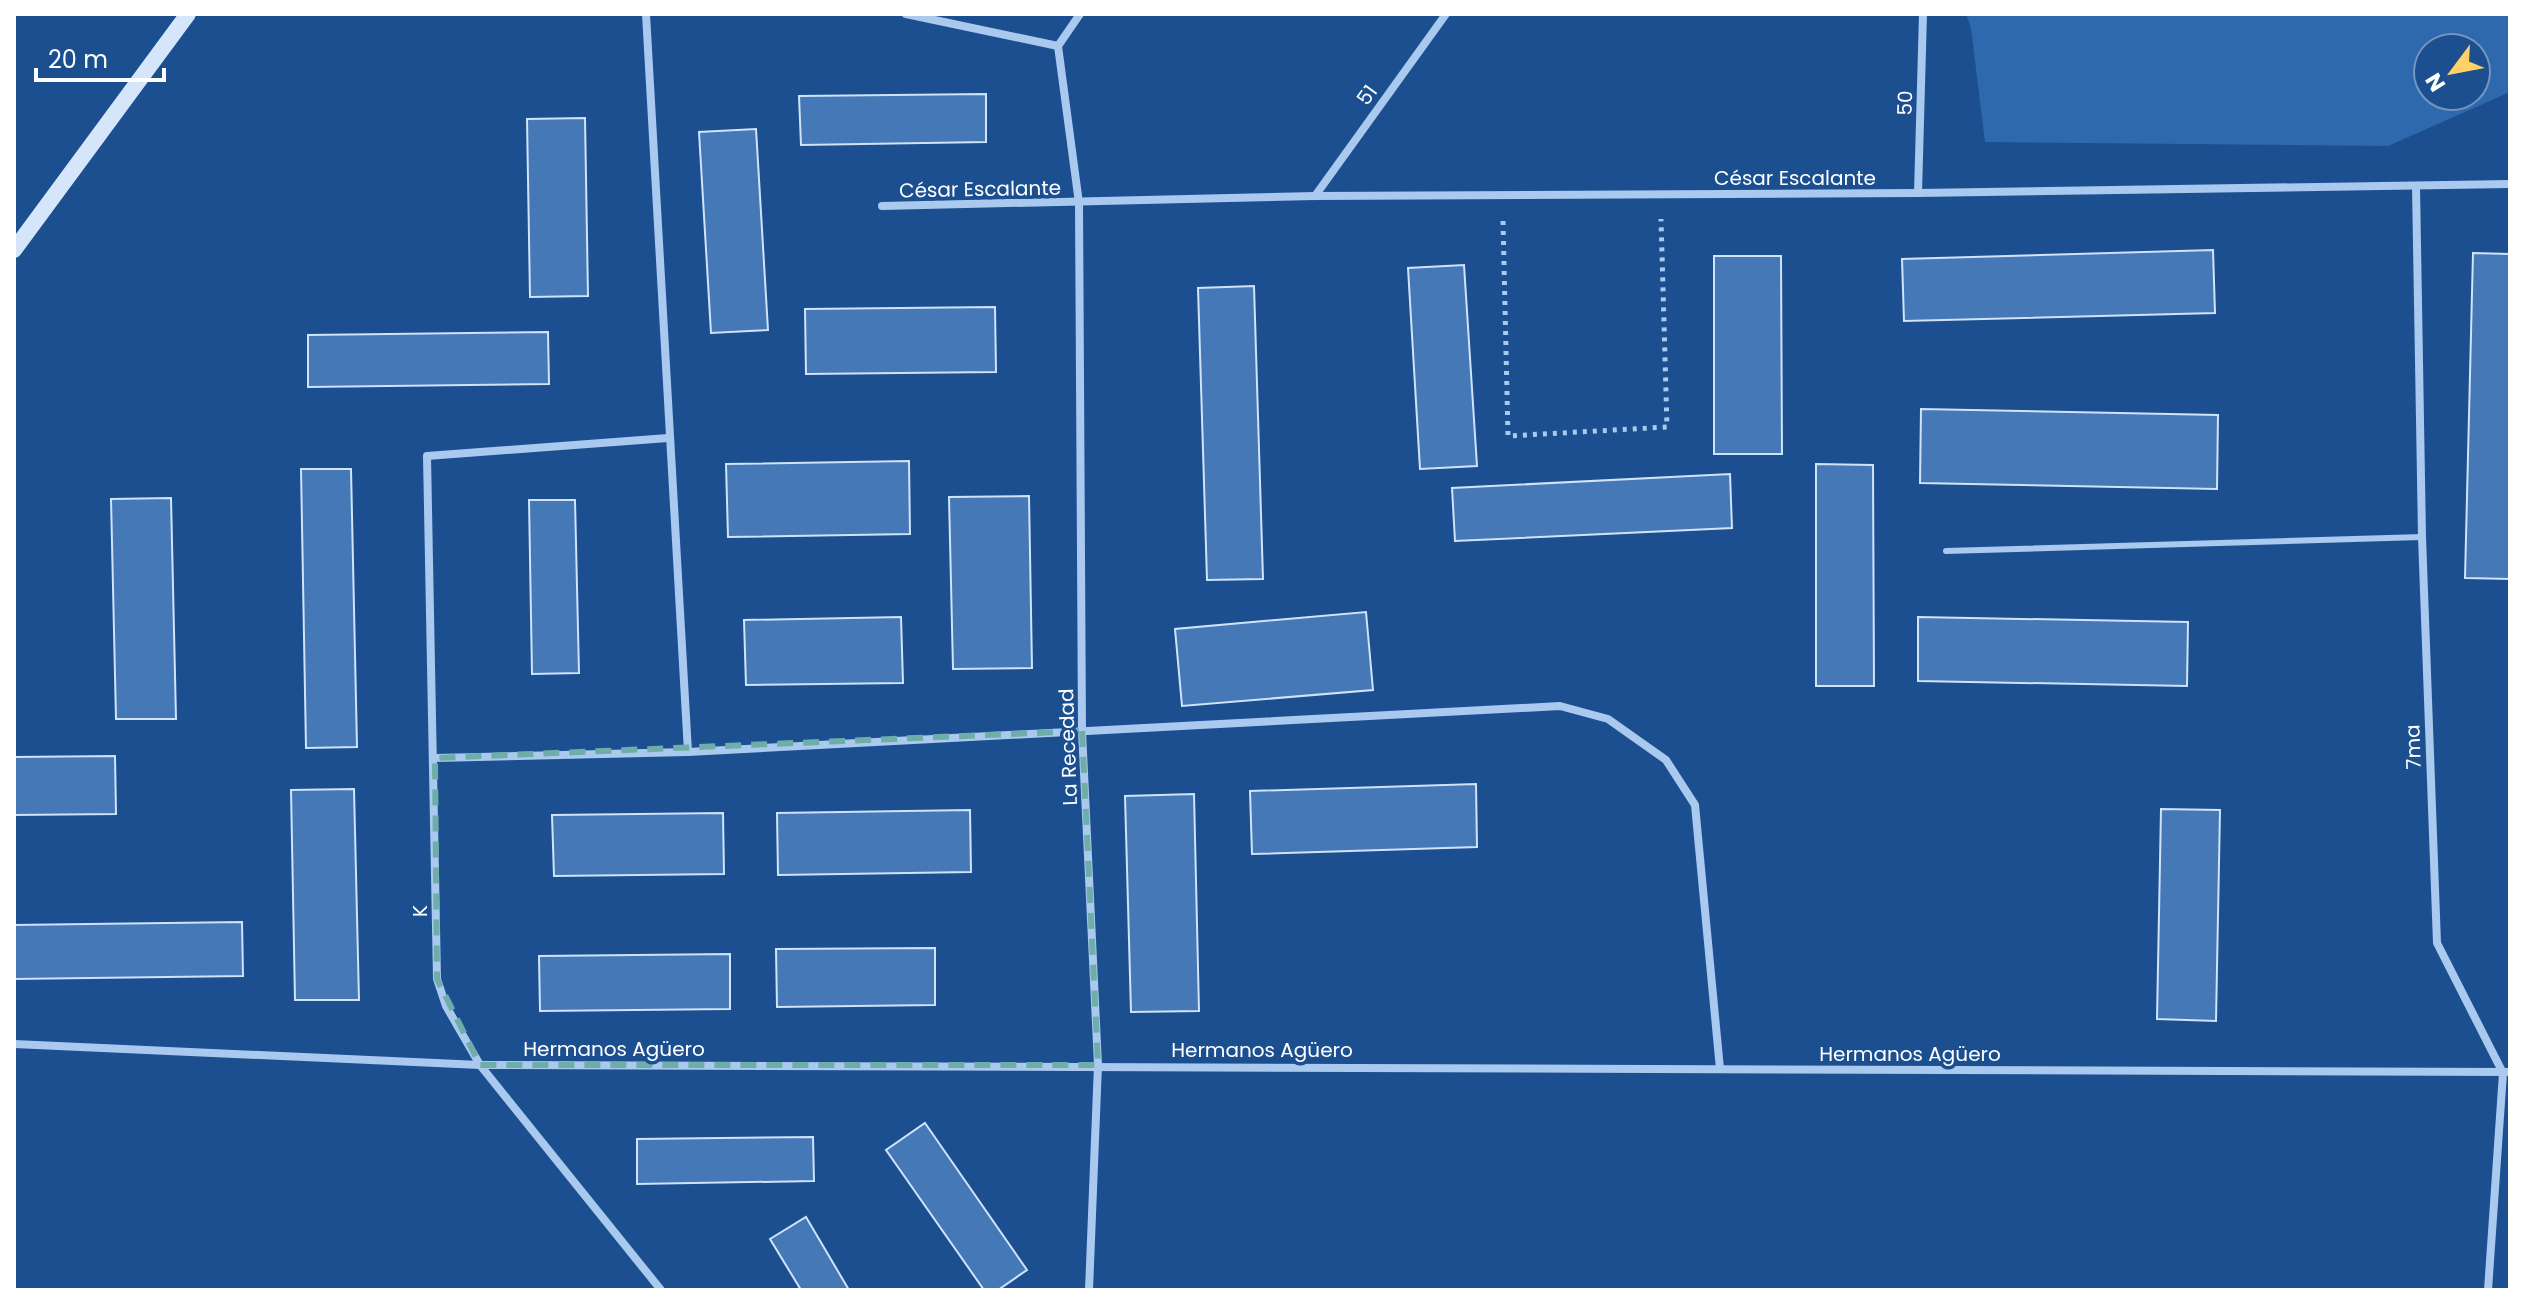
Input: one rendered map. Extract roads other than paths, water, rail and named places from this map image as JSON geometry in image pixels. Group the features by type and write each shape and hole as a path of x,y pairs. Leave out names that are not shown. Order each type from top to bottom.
{"street":[{"path":"14,250 188,14"},
{"path":"646,14 688,752"},
{"path":"906,14 1058,46 1080,14"},
{"name":"51","path":"1315,196 1446,14"},
{"name":"50","path":"1918,193 1923,14"},
{"name":"César Escalante","path":"1058,46 1079,203"},
{"name":"César Escalante","path":"882,206 1315,196 1918,193 2510,184"},
{"name":"7ma","path":"2416,186 2422,537 2437,943 2506,1072"},
{"name":"La Recedad","path":"1079,203 1082,731 1098,1065 1089,1290"},
{"name":"K","path":"661,1290 480,1065 446,1006 437,979 427,456 668,438"},
{"path":"435,758 688,752 1560,706 1608,719 1666,760 1695,805 1720,1069"},
{"name":"Hermanos Agüero","path":"14,1044 480,1065 2506,1072"},
{"path":"2488,1290 2506,1072"}],"lane":[{"path":"1946,551 2422,537"}]}
